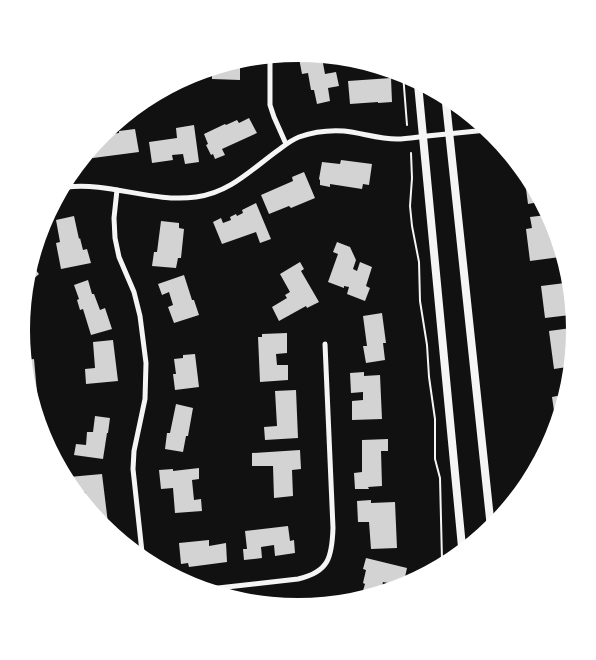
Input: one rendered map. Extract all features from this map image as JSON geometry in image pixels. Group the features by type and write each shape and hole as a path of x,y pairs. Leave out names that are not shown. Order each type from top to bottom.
{"main road":[{"path":"419,91 462,543"},
{"path":"446,107 490,518"}],"street":[{"path":"270,64 270,105 286,144"},
{"path":"72,186 170,198 195,197 220,191 286,144 300,137 331,131 344,131 380,138 407,139 477,131"},
{"path":"116,190 115,238 119,257 134,292 140,316 146,364 146,399 134,451 133,469 142,548"},
{"path":"223,587 298,579 309,576 317,572 329,558 333,528 325,344"}],"path":[{"path":"404,83 407,125"},
{"path":"410,153 412,178 410,206 419,262 420,301 435,419 435,459 441,484 442,556"}],"building":[{"path":"300,62 323,63 325,74 336,72 339,86 328,88 330,101 317,104 314,90 311,90 308,73 302,74"},
{"path":"240,68 240,80 212,79 212,76"},
{"path":"391,78 392,102 350,104 348,81"},
{"path":"249,118 257,133 222,149 225,155 215,159 206,145 208,144 204,134 225,124 237,120 239,123"},
{"path":"194,125 199,162 185,164 183,154 172,155 173,160 152,163 149,142 177,138 176,128"},
{"path":"135,129 139,152 93,158 108,140 119,133 119,131"},
{"path":"341,160 372,164 369,185 363,184 362,189 330,184 330,187 320,185 319,179 322,162 340,164"},
{"path":"304,172 315,198 291,208 289,206 269,214 261,195 293,181 292,177"},
{"path":"526,190 534,203 528,204"},
{"path":"256,203 271,239 260,243 256,232 222,244 213,222 221,218 223,223 231,220 230,217 243,213 242,210"},
{"path":"74,216 79,239 83,250 87,249 91,263 61,269 56,243 60,242 56,220"},
{"path":"540,216 556,258 530,261 526,229 532,228 530,217"},
{"path":"161,221 179,223 179,228 184,229 181,258 178,258 176,268 152,266 154,252 157,252"},
{"path":"337,242 350,247 356,260 353,269 357,271 360,262 372,267 366,286 370,288 365,301 347,294 349,287 344,286 344,288 328,282 338,254 333,252"},
{"path":"300,262 304,269 301,271 319,302 307,308 306,306 279,321 272,307 287,298 285,295 290,292 280,274"},
{"path":"184,275 199,315 174,323 168,307 173,305 169,292 162,295 158,284"},
{"path":"88,280 100,310 105,308 112,329 91,335 83,309 80,310 77,300 79,299 74,285"},
{"path":"562,283 565,316 545,318 541,286"},
{"path":"382,313 386,343 383,343 385,360 366,363 363,346 367,346 363,316"},
{"path":"566,329 564,368 554,369 549,331"},
{"path":"287,333 287,353 276,354 277,365 288,365 288,380 260,382 258,337 262,337 262,334"},
{"path":"113,340 118,381 86,384 85,369 95,368 93,342"},
{"path":"195,354 199,387 175,390 173,374 176,374 174,359 183,358 183,355"},
{"path":"32,359 34,359 37,389 32,365"},
{"path":"364,372 364,376 380,375 382,419 352,420 352,401 363,400 363,392 351,393 350,373"},
{"path":"296,390 298,438 265,440 264,427 277,426 275,391"},
{"path":"558,396 554,410 552,397"},
{"path":"176,404 193,408 183,452 165,449 167,433 170,433"},
{"path":"95,416 110,418 103,459 74,455 76,444 86,445 87,432 93,432"},
{"path":"388,439 388,451 381,451 382,486 368,487 369,489 355,489 354,473 362,472 362,440"},
{"path":"300,450 301,469 292,470 293,496 274,498 273,466 252,466 252,453"},
{"path":"199,468 199,479 192,480 194,500 201,499 202,511 175,513 173,488 161,489 159,470 173,469 173,471"},
{"path":"102,474 108,519 85,493 74,477"},
{"path":"371,500 371,503 395,502 397,548 371,549 369,522 358,522 357,501"},
{"path":"288,526 290,541 294,540 295,553 275,556 274,545 261,547 262,558 244,560 243,549 247,549 245,531"},
{"path":"209,540 209,546 226,543 227,562 189,567 188,563 181,564 179,543"},
{"path":"366,558 407,568 405,576 363,590 366,570 363,569"}]}
